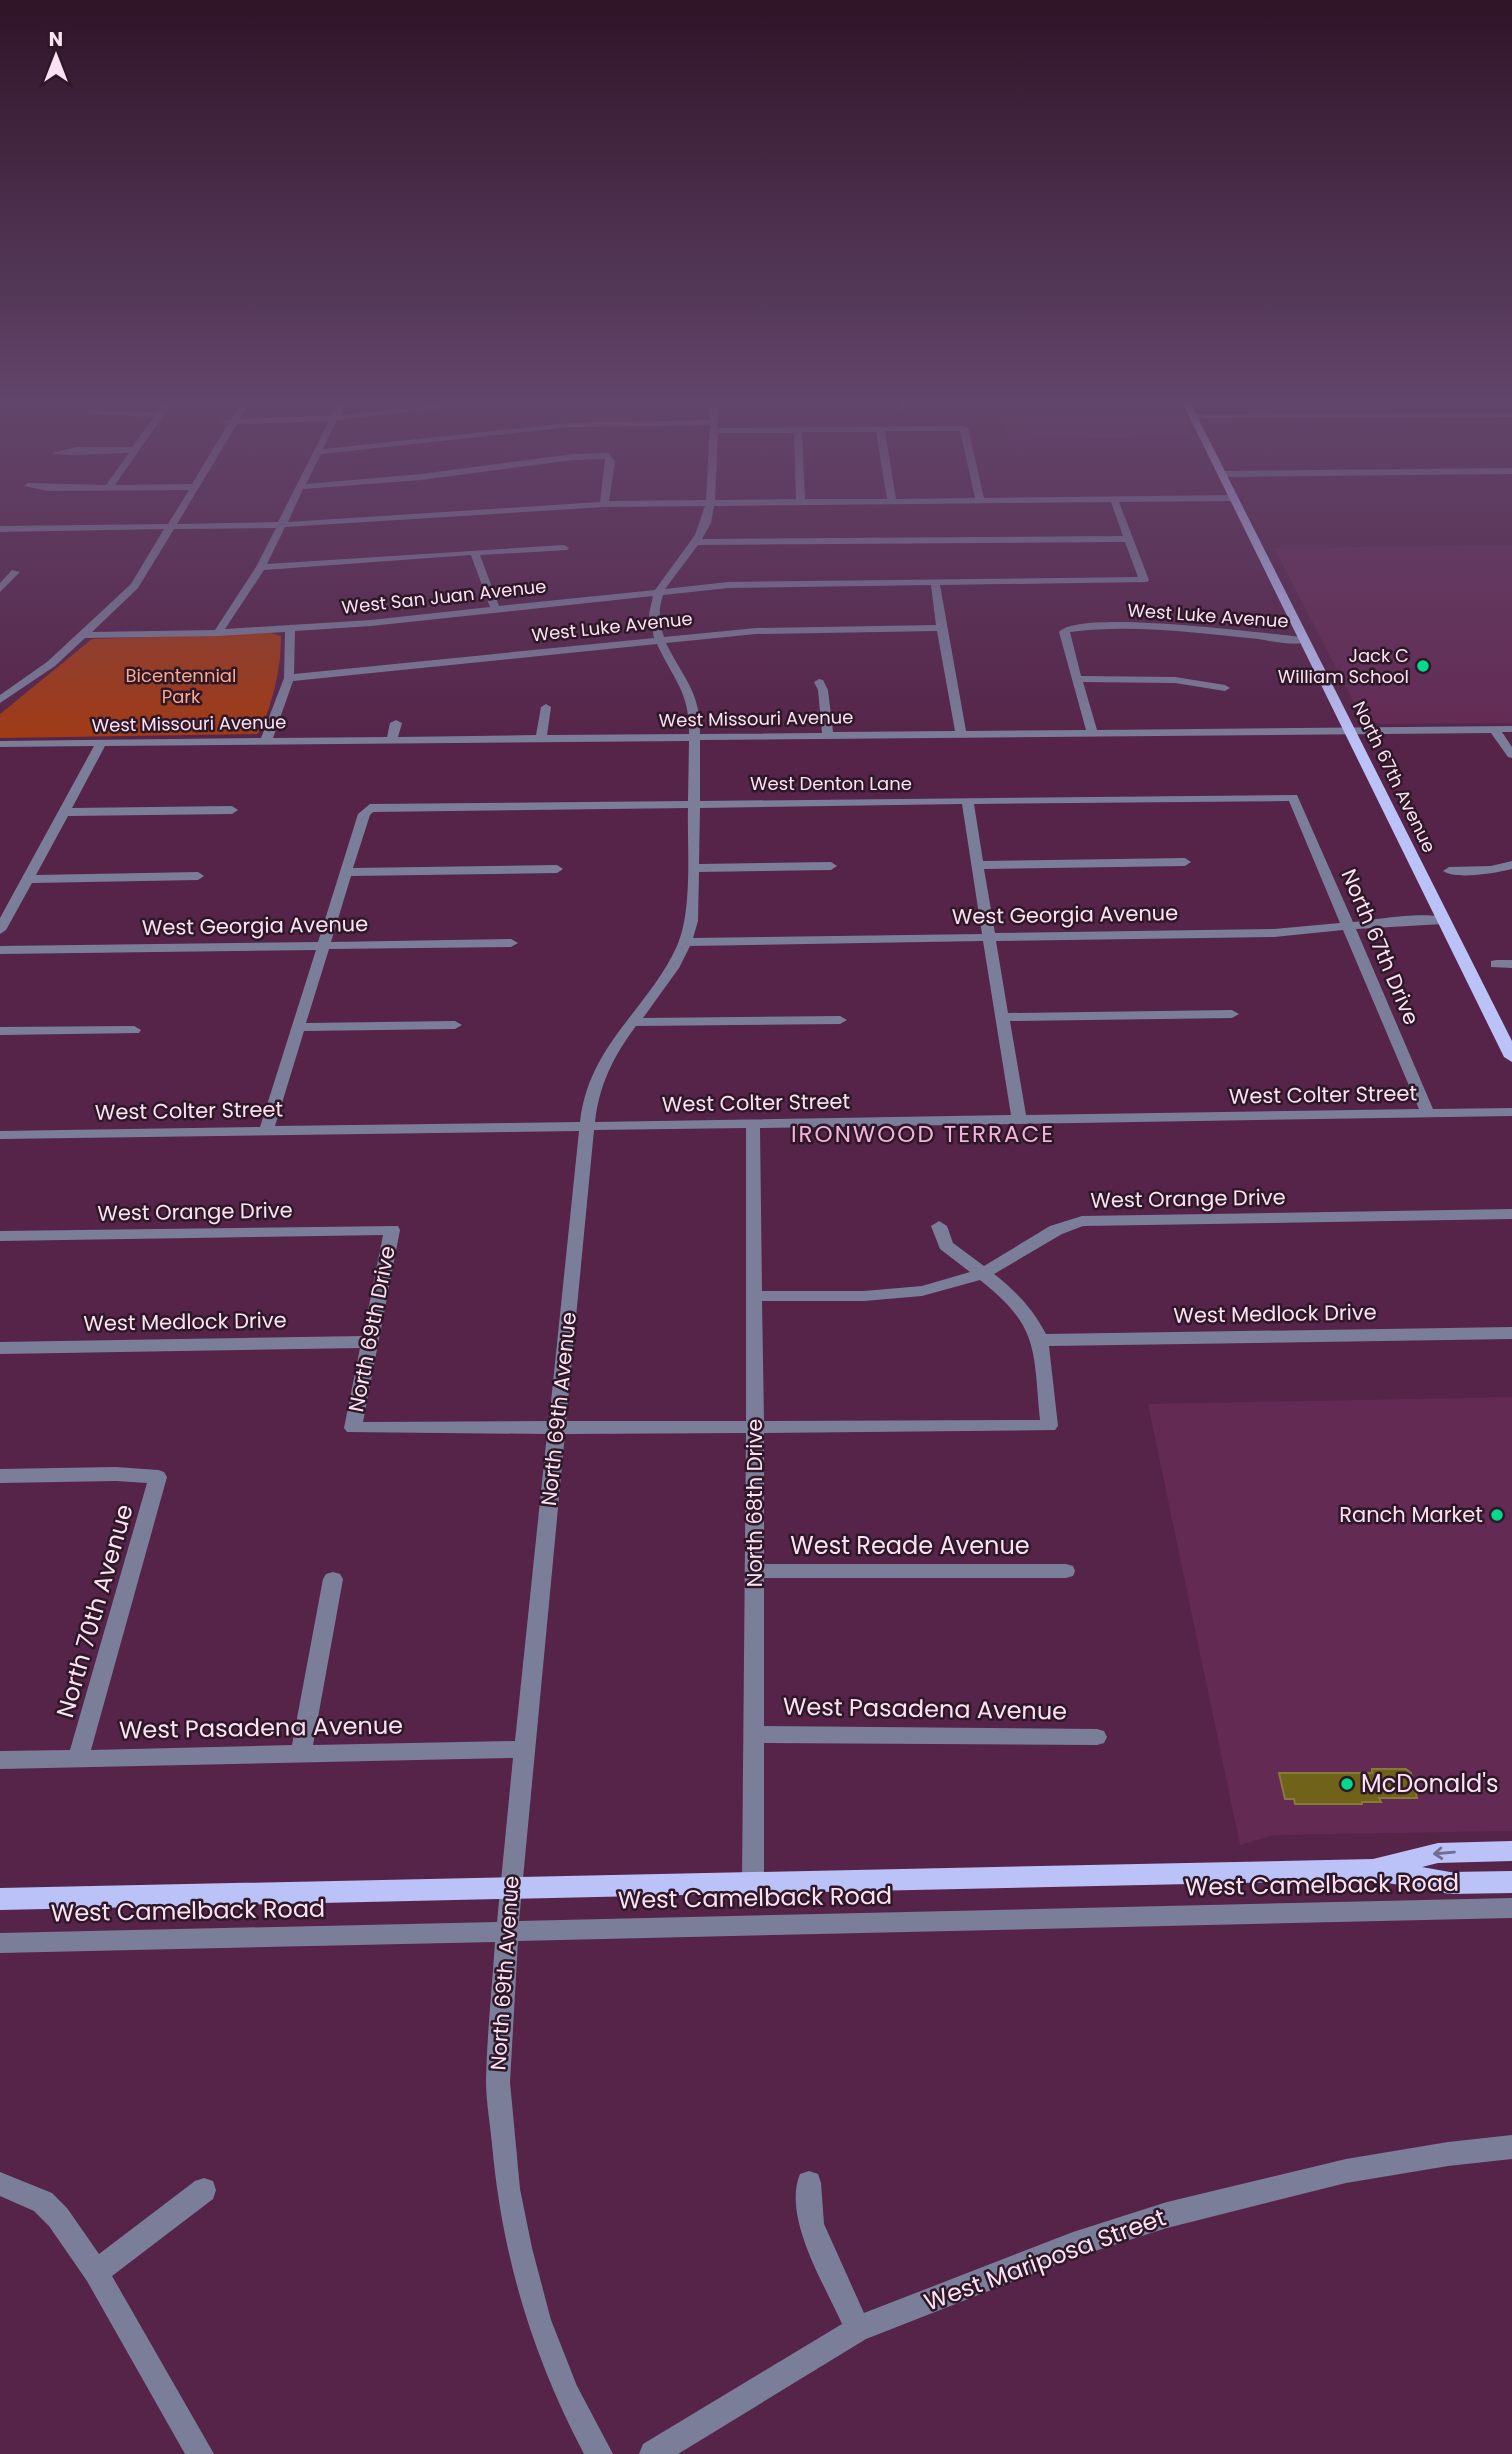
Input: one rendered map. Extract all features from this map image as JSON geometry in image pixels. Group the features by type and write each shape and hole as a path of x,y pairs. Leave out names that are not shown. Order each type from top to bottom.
{"main road":[{"name":"North 67th Avenue","path":"1244,515 1512,1057"},
{"name":"West Camelback Road","path":"1371,1869 1438,1853 1512,1851"},
{"name":"West Camelback Road","path":"0,1899 1371,1869 1450,1883 1512,1882"}],"street":[{"path":"0,701 51,664 135,586 172,515"},
{"path":"218,633 261,567 287,515"},
{"path":"0,529 281,525 442,515"},
{"name":"North 69th Avenue","path":"600,2454 566,2394 538,2320 519,2248 508,2189 498,2082 510,1888 590,1099 599,1069 662,984 687,942 692,920 693,802 697,737 693,700 660,639 654,618 658,592 669,571 705,525 707,515"},
{"path":"694,542 1129,539 1120,515"},
{"name":"West San Juan Avenue","path":"83,635 218,633 371,623 495,608 773,583 1144,580 1129,539"},
{"path":"261,567 564,548"},
{"path":"474,552 495,608"},
{"path":"0,571 15,572 0,589"},
{"path":"935,582 940,628 961,734"},
{"path":"368,607 371,623"},
{"name":"West Luke Avenue","path":"1077,679 1064,632 1067,629 1174,627 1305,640"},
{"name":"West Luke Avenue","path":"289,678 766,630 940,628"},
{"path":"266,741 289,678 290,629"},
{"path":"1092,733 1077,679 1175,680 1225,688"},
{"path":"819,682 823,690 828,735"},
{"path":"541,738 546,707"},
{"path":"392,740 396,723"},
{"path":"1494,729 1512,755"},
{"name":"West Missouri Avenue","path":"0,744 1512,729"},
{"path":"0,930 30,879 101,743"},
{"name":"West Denton Lane","path":"348,872 364,814 370,808 693,802 1293,797"},
{"name":"North 67th Drive","path":"1293,797 1428,1114"},
{"path":"967,800 1020,1120"},
{"path":"66,812 232,810"},
{"path":"978,865 1185,862"},
{"path":"1449,871 1491,870 1512,864"},
{"path":"693,868 831,866"},
{"path":"266,1131 322,946 348,872 557,870"},
{"path":"30,879 198,876"},
{"name":"West Georgia Avenue","path":"687,942 1274,933 1443,920"},
{"name":"West Georgia Avenue","path":"0,950 511,943"},
{"path":"1496,964 1512,964"},
{"path":"1002,1017 1232,1014"},
{"path":"631,1023 839,1020"},
{"path":"298,1027 455,1026"},
{"path":"0,1031 134,1030"},
{"name":"West Colter Street","path":"0,1135 1512,1112"},
{"name":"North 68th Drive","path":"752,1124 755,1428 753,1883"},
{"name":"West Orange Drive","path":"754,1296 864,1296 922,1291 985,1273 1056,1230 1082,1221 1512,1214"},
{"path":"557,1429 1049,1426 1040,1340 1030,1320 1009,1294 946,1245 939,1226"},
{"name":"West Orange Drive","path":"0,1236 391,1230"},
{"name":"North 69th Drive","path":"391,1230 353,1428 557,1429"},
{"name":"West Medlock Drive","path":"1040,1340 1512,1333"},
{"name":"West Medlock Drive","path":"0,1348 370,1342"},
{"name":"North 70th Avenue","path":"0,1476 116,1474 158,1477 78,1758"},
{"name":"West Reade Avenue","path":"755,1571 1066,1571"},
{"path":"301,1754 333,1579"},
{"name":"West Pasadena Avenue","path":"752,1734 1097,1738"},
{"name":"West Pasadena Avenue","path":"0,1760 524,1749"},
{"name":"West Camelback Road","path":"0,1943 1512,1908"},
{"name":"West Mariposa Street","path":"653,2454 858,2329 1073,2245 1167,2215 1346,2171 1448,2154 1512,2147"},
{"path":"809,2183 811,2225 858,2329"},
{"path":"3,2184 43,2202 58,2217 96,2272 200,2454"},
{"path":"96,2272 204,2190"}],"shaded area":[{"path":"1512,545 1512,723 1382,724 1362,718 1274,548"},
{"path":"1512,1397 1512,1831 1274,1835 1240,1845 1148,1404"}],"green space":[{"name":"Bicentennial Park","path":"271,633 281,636 280,661 269,707 257,734 0,738 0,714 92,639"}],"building":[{"name":"McDonald's","path":"1372,1769 1406,1769 1411,1773 1417,1798 1379,1798 1381,1802 1362,1804 1295,1804 1294,1799 1285,1799 1279,1773 1372,1773"}],"place":[{"name":"Jack C William School","path":"1423,666"},
{"name":"Ranch Market","path":"1497,1515"},
{"name":"McDonald's","path":"1347,1784"}],"district":[{"name":"IRONWOOD TERRACE","path":"923,1134"}]}
